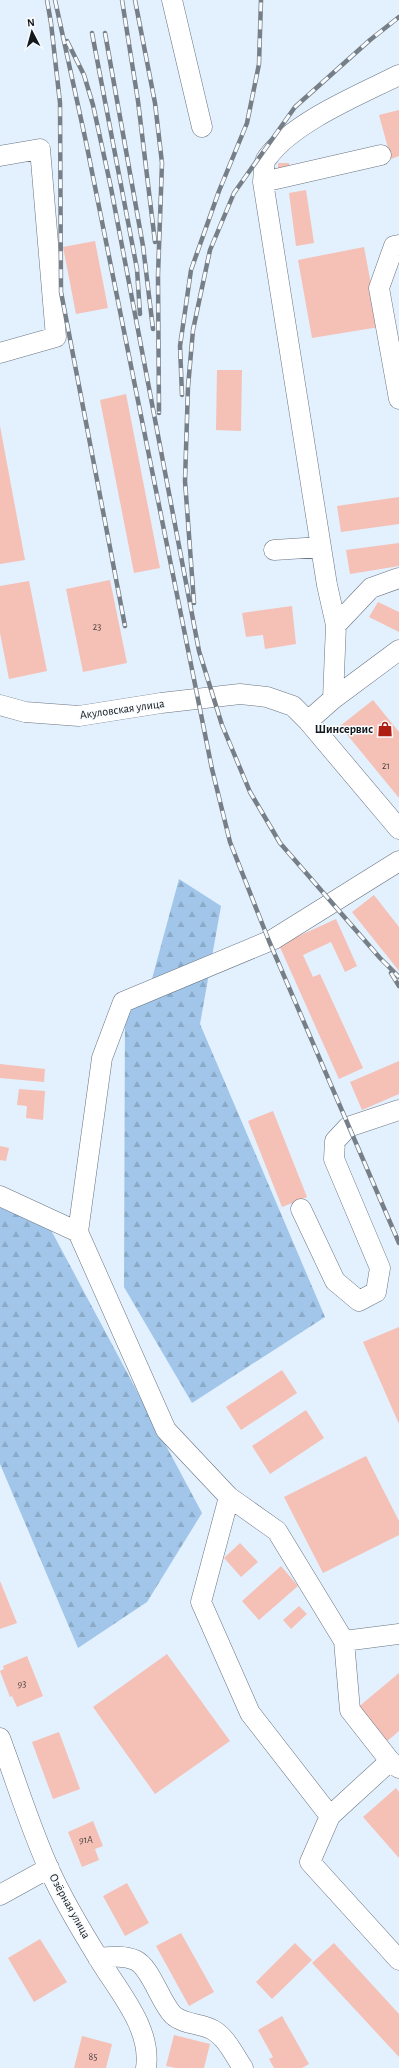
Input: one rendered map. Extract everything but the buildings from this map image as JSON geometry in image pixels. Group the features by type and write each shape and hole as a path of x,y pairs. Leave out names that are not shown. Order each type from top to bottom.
{"street":[{"path":"172,0 202,127"},
{"path":"333,699 336,625 327,585 263,182 266,159 288,136 323,114 399,75"},
{"path":"0,156 40,149 56,337 0,353"},
{"path":"263,182 381,155"},
{"path":"399,245 394,246 379,288 399,399"},
{"path":"274,550 321,547"},
{"path":"336,625 370,588 399,578"},
{"path":"308,721 333,699 397,653"},
{"name":"Акуловская улица","path":"0,705 25,712 79,716 197,698 240,694 267,697 293,706 308,721 399,829"},
{"path":"399,861 274,939 123,1002 102,1058 78,1232 166,1430 229,1497 277,1531 344,1640 350,1710 394,1764 330,1816 310,1862 399,1960"},
{"path":"301,1209 335,1281 359,1301 376,1292 380,1268 334,1159 335,1141 348,1127 397,1115"},
{"path":"0,1196 78,1232"},
{"path":"229,1497 200,1602 250,1713 330,1816"},
{"path":"344,1640 399,1634"},
{"name":"Озёрная улица","path":"0,1738 49,1868 98,1958 134,2014 143,2037 147,2059 146,2068"},
{"path":"0,1895 49,1868"},
{"path":"98,1958 121,1957 136,1960 145,1970 164,2004 174,2016 189,2023 212,2030 224,2038 243,2068"}],"green space":[{"path":"179,879 221,906 200,1024 325,1317 192,1403 124,1287 125,1013 149,990"},
{"path":"0,1207 43,1215 202,1513 147,1602 78,1648 0,1464"}],"railway":[{"path":"47,0 60,103 61,292 125,626"},
{"path":"55,0 86,142 212,769 230,842 269,941 399,1243"},
{"path":"122,0 138,101 155,242"},
{"path":"135,0 155,103 162,163 158,275 159,413"},
{"path":"182,395 180,346 191,270 219,191 247,123 259,64 261,0"},
{"path":"194,603 185,481 188,387 193,330 210,250 234,193 295,107 370,40 399,17"},
{"path":"92,33 137,269 140,314"},
{"path":"105,33 143,246 153,329"},
{"path":"67,41 84,75 93,105 111,188 199,651 222,725 250,792 280,843 380,958 399,977"},
{"path":"391,973 399,986"}],"place":[{"name":"Шинсервис","path":"385,729"}]}
